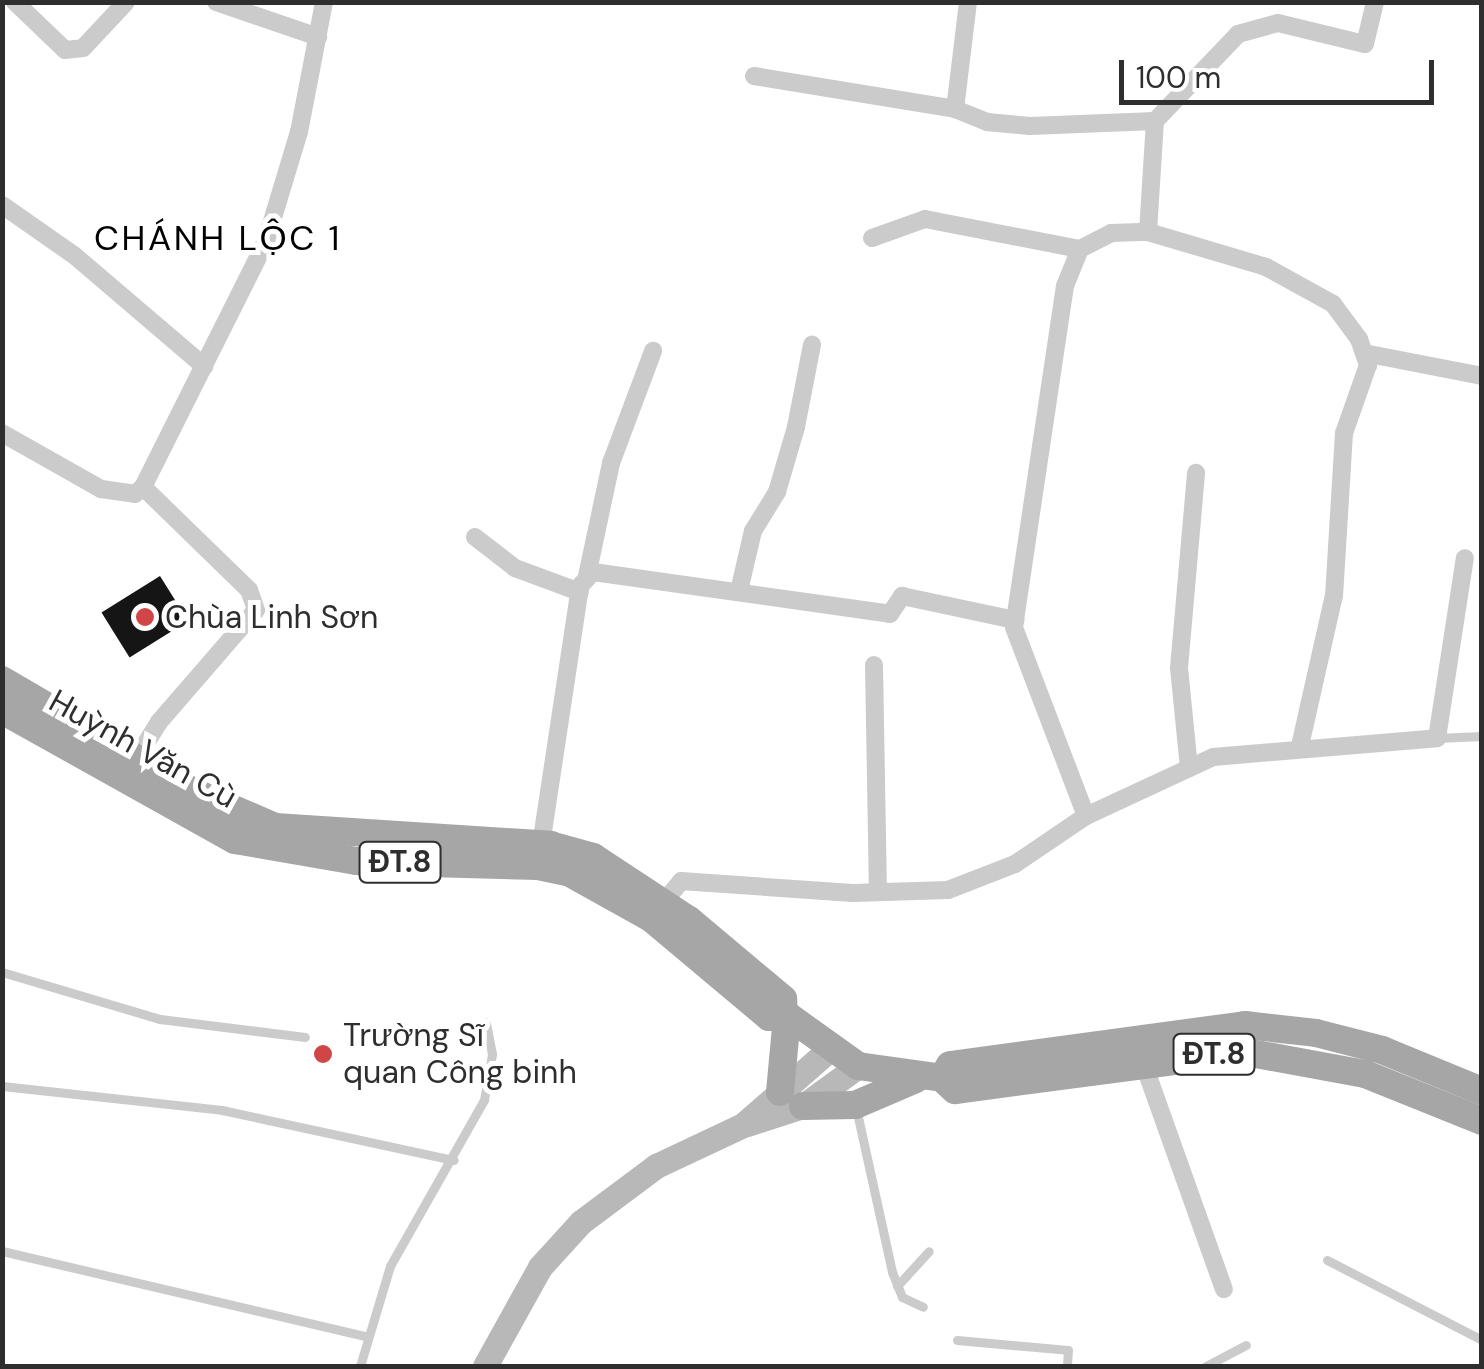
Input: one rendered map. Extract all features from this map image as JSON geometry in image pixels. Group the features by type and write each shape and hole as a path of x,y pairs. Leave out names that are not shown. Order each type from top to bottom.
{"main road":[{"path":"2,680 136,759 275,828 541,845 592,857 658,910 783,999 791,1099 855,1105 932,1078 950,1065 1194,1042 1245,1025 1316,1033 1382,1050 1482,1091"},
{"name":"Huỳnh Văn Cù","path":"2,710 235,840 356,861 557,869 658,910"},
{"name":"ĐT.8","path":"786,1014 858,1066 932,1078 955,1090 1142,1062 1194,1042 1295,1056 1365,1074 1482,1121"}],"street":[{"path":"15,2 65,50 83,48 126,2"},
{"path":"216,2 318,38"},
{"path":"2,433 101,489 135,494 144,487 266,241 299,132 324,2"},
{"path":"954,108 968,2"},
{"path":"1148,232 1155,121 1238,34 1278,23 1365,44 1375,2"},
{"path":"754,76 954,108 987,122 1030,126 1155,121"},
{"path":"2,205 75,256 204,366"},
{"path":"872,238 925,219 1080,249 1112,233 1148,232 1266,266 1333,304 1368,365 1344,433 1334,595 1300,746"},
{"path":"1080,249 1065,286 1043,400 1015,620 1086,816"},
{"path":"739,591 754,531 777,492 796,427 812,345"},
{"path":"541,845 583,584 610,463 652,351"},
{"path":"1364,353 1482,376"},
{"path":"1189,768 1179,668 1196,473"},
{"path":"136,759 159,722 256,610 249,590 144,487"},
{"path":"476,537 515,568 583,584 739,591 786,604 890,614 902,596 1015,620"},
{"path":"658,910 681,881 878,892 948,890 1016,864 1086,816 1213,757 1300,746 1436,738 1465,558"},
{"path":"874,665 878,892"},
{"path":"791,1099 832,1048"},
{"path":"1142,1062 1224,1289"},
{"path":"485,1366 540,1267 581,1222 656,1166 858,1066"}],"lane":[{"path":"1436,738 1482,736"},
{"path":"2,972 160,1019 305,1037"},
{"path":"360,1366 365,1336 390,1266 454,1160 489,1085 486,1023"},
{"path":"2,1086 222,1110 454,1160"},
{"path":"855,1105 897,1286 902,1297 923,1307"},
{"path":"897,1286 930,1251"},
{"path":"2,1252 365,1336"},
{"path":"1327,1260 1482,1340"},
{"path":"957,1340 1068,1350 1066,1366"},
{"path":"1206,1366 1246,1344"}],"building":[{"name":"Chùa Linh Sơn","path":"160,576 188,621 130,658 101,613"}],"place":[{"name":"Chùa Linh Sơn","path":"145,617"},
{"name":"Trường Sĩ quan Công binh","path":"323,1054"}],"district":[{"name":"CHÁNH LỘC 1","path":"218,238"}]}
